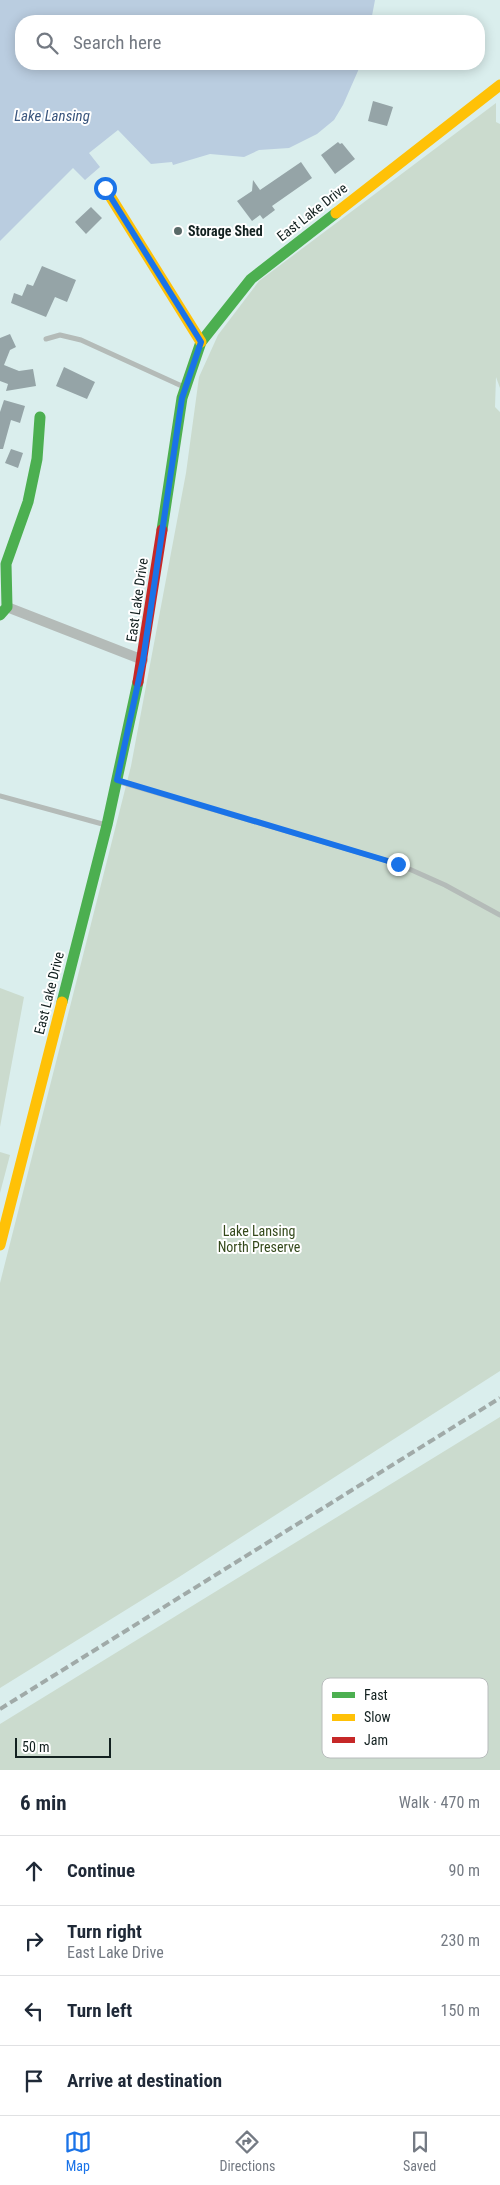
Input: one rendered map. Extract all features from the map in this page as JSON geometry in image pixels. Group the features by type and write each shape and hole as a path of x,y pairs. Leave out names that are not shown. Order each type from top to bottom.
{"street":[{"name":"East Lake Drive","path":"0,1245 107,825 143,660 185,388 201,342 251,279 500,85"},
{"path":"105,188 201,342"},
{"path":"40,417 38,459 28,502 6,564 3,611 143,660"}],"lane":[{"path":"46,339 60,335 81,340 185,388"},
{"path":"117,780 398,864 445,885 500,915"},
{"path":"0,796 107,825"}],"green space":[{"name":"Lake Lansing North Preserve","path":"496,103 496,122 500,124 500,388 496,377 495,407 500,412 500,1371 179,1577 0,1688 0,1283 131,766 186,473 199,377 218,335 259,281"},
{"path":"0,988 24,997 0,1127"},
{"path":"0,1152 10,1155 0,1193"},
{"path":"500,1417 500,1770 0,1770 0,1724"}],"water":[{"name":"Lake Lansing","path":"0,0 375,0 372,15 15,15 15,70 358,70 343,105 334,120 317,134 289,148 259,150 244,157 210,154 173,165 172,162 151,164 118,130 89,153 100,167 85,180 73,168 0,241"}],"building":[{"path":"373,101 393,107 387,126 368,121"},
{"path":"338,142 342,143 355,159 335,174 321,155"},
{"path":"301,162 312,178 272,206 275,210 263,219 260,215 252,221 237,201 252,191 253,180 260,190"},
{"path":"91,207 102,218 86,234 75,222"},
{"path":"42,266 76,280 67,302 55,297 46,317 11,303 14,293 22,296 27,284 33,286"},
{"path":"10,334 16,347 10,350 4,365 19,371 33,369 36,386 6,391 8,384 0,381 0,338"},
{"path":"64,367 95,382 87,399 56,386"},
{"path":"4,400 25,406 20,423 11,420 3,449 0,449 0,412"},
{"path":"11,449 23,453 18,468 5,463"}],"railway":[{"path":"0,1709 500,1398"}],"traffic: fast":[{"path":"162,530 182,398 201,342 251,279 336,213"},
{"path":"0,615 7,607 6,564 28,502 37,459 40,417"},
{"path":"62,1002 107,825 138,682"}],"traffic: slow":[{"path":"336,213 500,85"},
{"path":"105,188 201,342"},
{"path":"0,1245 62,1002"}],"traffic: jam":[{"path":"138,682 162,530"}],"place":[{"name":"Storage Shed","path":"178,231"}],"route":[{"path":"105,188 201,342 189,372 182,398 143,660 117,780 398,864"}]}
